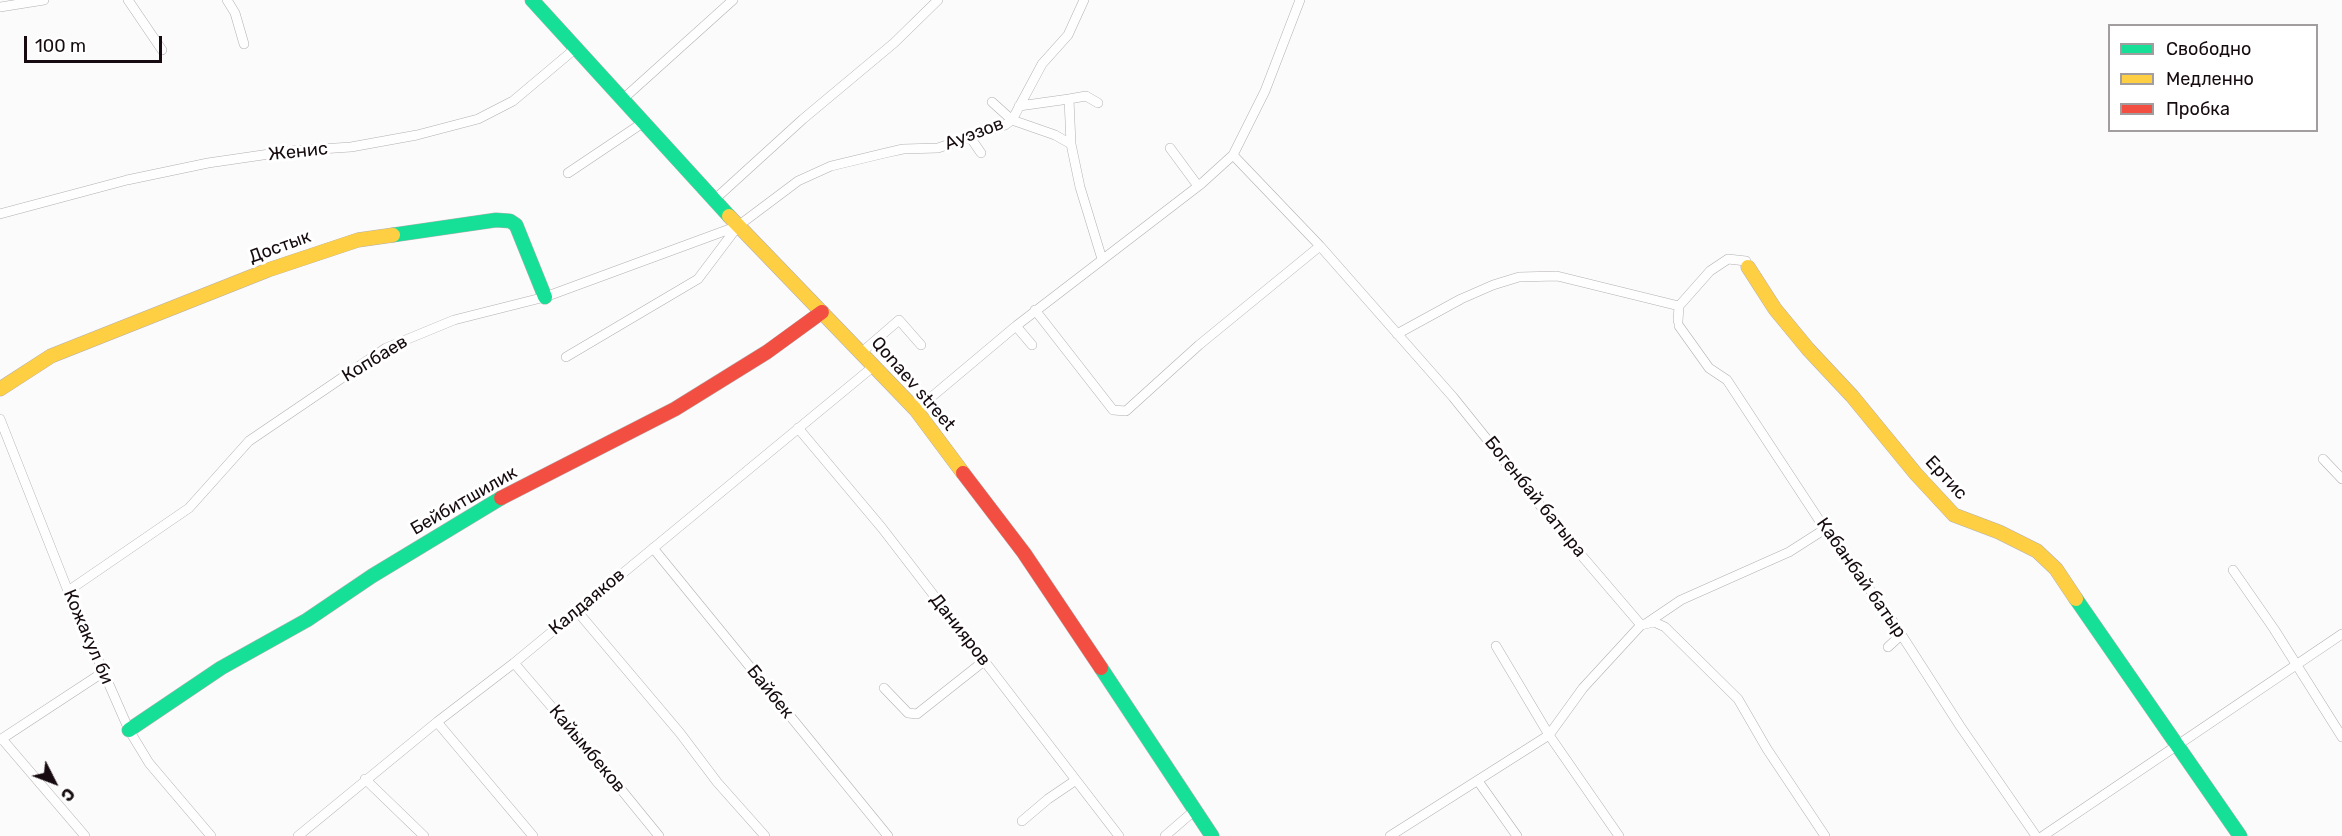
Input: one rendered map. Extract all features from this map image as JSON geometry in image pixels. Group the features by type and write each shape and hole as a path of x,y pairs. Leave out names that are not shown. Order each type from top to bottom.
{"street":[{"path":"0,7 44,0"},
{"path":"128,0 162,50"},
{"path":"227,0 235,13 244,44"},
{"name":"Qonaev street","path":"532,0 738,226 916,410 1024,553 1212,836"},
{"path":"623,99 733,0"},
{"path":"714,200 803,119 894,43 938,0"},
{"path":"992,102 1012,120 1042,64 1068,35 1084,0"},
{"path":"916,410 1035,310 1198,186 1233,156 1264,91 1300,0"},
{"name":"Женис","path":"0,214 127,180 208,163 290,151 351,147 417,135 478,119 513,101 576,48"},
{"path":"1020,106 1086,96 1098,103"},
{"path":"1069,99 1071,144 1080,187 1102,259"},
{"name":"Ауэзов","path":"738,226 798,181 831,166 903,149 938,148 1005,125 1012,120 1055,135 1071,144"},
{"path":"568,173 644,122"},
{"path":"970,137 981,153"},
{"path":"1170,148 1198,186"},
{"name":"Богенбай батыра","path":"1233,156 1320,246 1461,406 1564,535 1644,624 1653,622 1665,627 1738,699 1767,749 1825,836"},
{"name":"Достык","path":"0,389 51,356 268,270 358,240 496,220 510,221 516,225 545,297"},
{"path":"566,357 699,279 738,226"},
{"name":"Копбаев","path":"68,591 189,508 249,441 386,348 454,320 545,297 738,226"},
{"path":"1035,310 1113,410 1126,411 1190,353 1320,246"},
{"path":"1397,334 1461,299 1493,285 1520,277 1557,276 1679,306 1710,271 1728,260 1747,264"},
{"name":"Ертис","path":"1747,264 1775,309 1954,515 1999,532 2037,550 2056,569 2240,836"},
{"name":"Кабанбай батыр","path":"1679,306 1679,323 1709,368 1727,380 1825,529 1901,635 1960,726 2037,836"},
{"name":"Бейбитшилик","path":"129,730 220,668 307,620 372,576 510,493 675,409 766,352 822,312"},
{"path":"862,352 899,320 921,345"},
{"path":"1016,326 1032,345"},
{"name":"Калдаяков","path":"298,836 436,722 514,663 874,366"},
{"name":"Кожакул би","path":"0,419 102,673 129,730 149,764 211,836"},
{"name":"Данияров","path":"798,428 882,528 1119,836"},
{"path":"2323,459 2342,479"},
{"path":"1390,836 1549,735 1583,688 1644,624 1681,600 1789,552 1825,529"},
{"name":"Байбек","path":"653,548 888,836"},
{"path":"2233,570 2342,737"},
{"path":"577,611 680,733 717,782 765,836"},
{"path":"2043,836 2342,634"},
{"path":"1888,647 1901,635"},
{"path":"1496,646 1549,735 1619,836"},
{"path":"884,687 908,713 917,714 984,661"},
{"name":"Кайымбеков","path":"514,663 659,836"},
{"path":"85,836 1,739 102,673"},
{"path":"436,722 533,836"},
{"path":"365,779 424,836"},
{"path":"1022,821 1076,780"},
{"path":"1478,781 1517,836"},
{"path":"1165,836 1196,810"},
{"path":"1404,826 1411,836"}],"traffic: fast":[{"path":"532,0 729,216"},
{"path":"393,235 496,220 510,221 516,225 545,297"},
{"path":"129,730 221,668 307,620 372,576 501,498"},
{"path":"2076,599 2240,836"},
{"path":"1101,668 1212,836"}],"traffic: slow":[{"path":"729,216 916,410 963,473"},
{"path":"0,389 51,356 268,270 358,240 393,235"},
{"path":"1748,267 1775,309 1808,349 1852,396 1916,474 1954,515 1999,532 2037,551 2056,569 2076,599"}],"traffic: jam":[{"path":"501,498 675,409 767,352 822,312"},
{"path":"963,473 1024,553 1101,668"}]}
